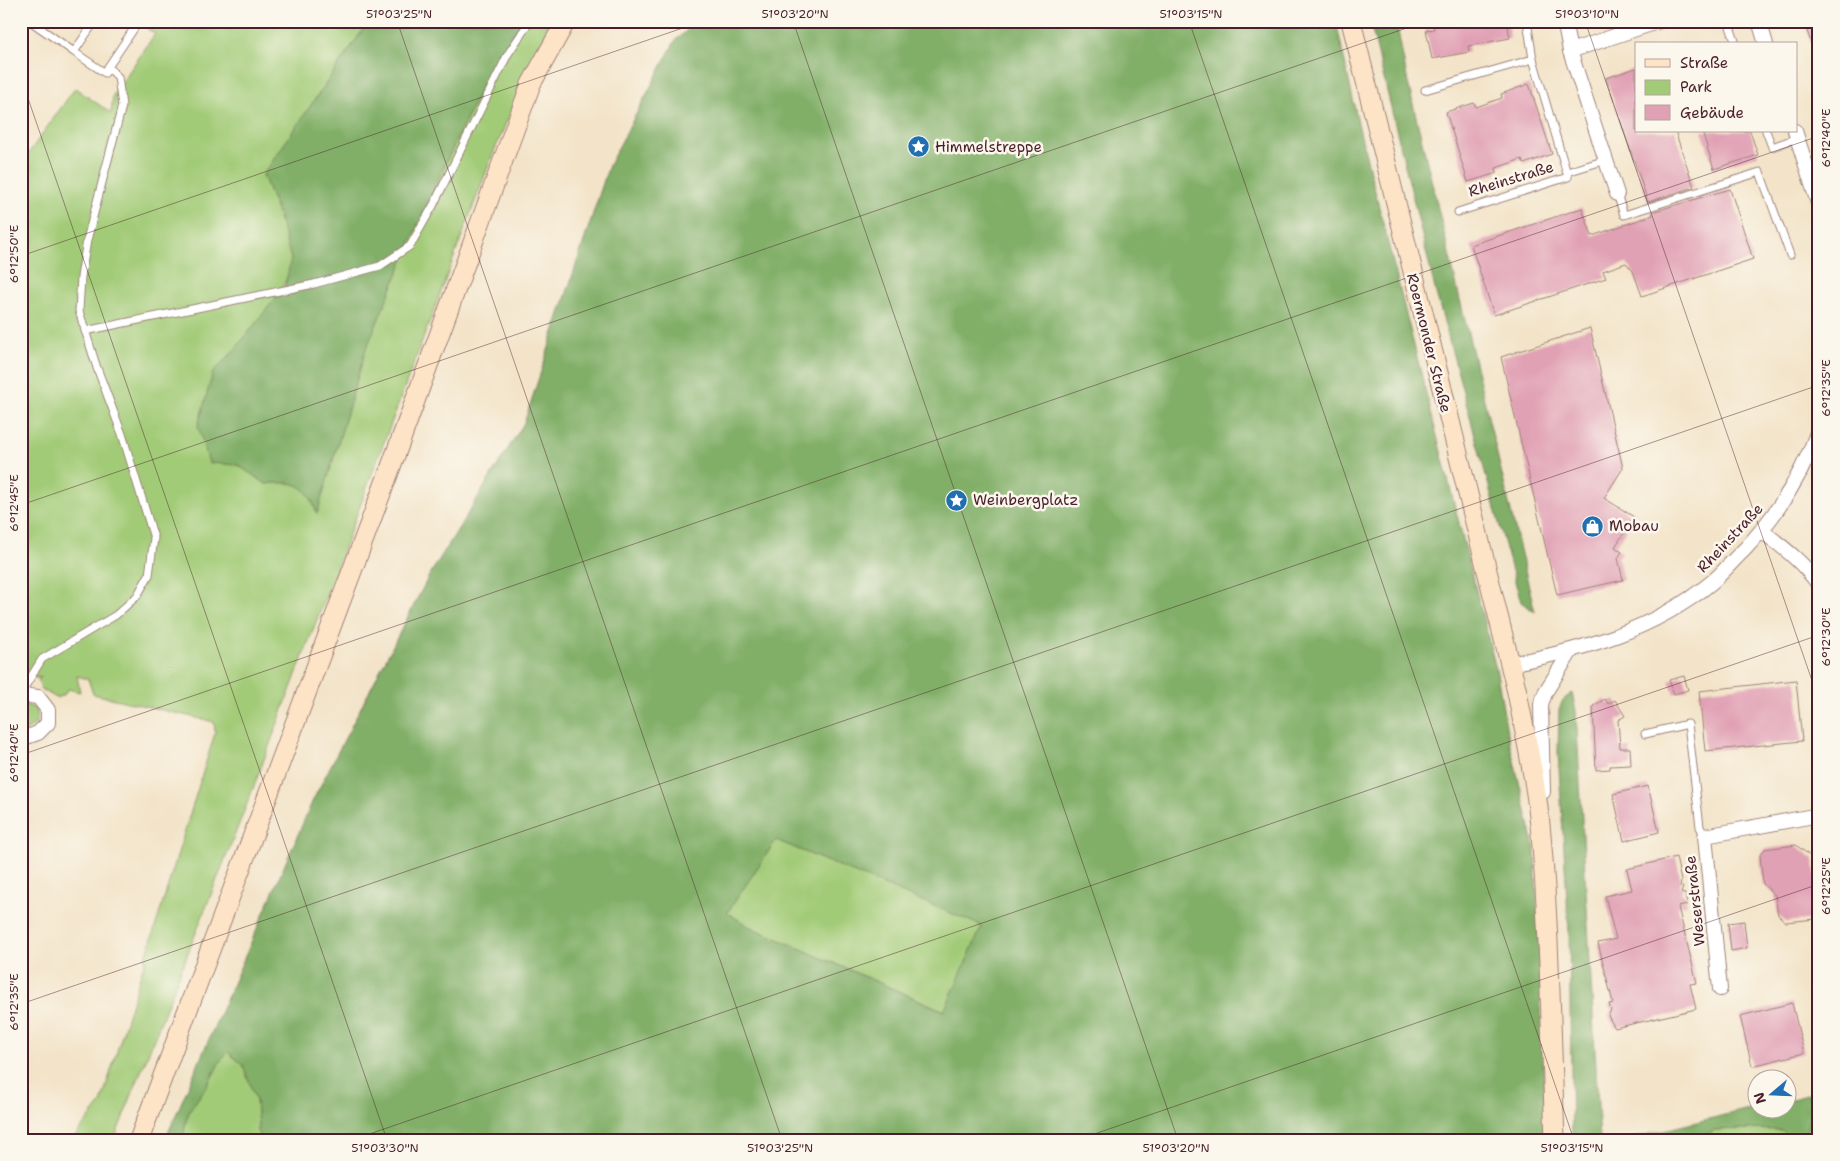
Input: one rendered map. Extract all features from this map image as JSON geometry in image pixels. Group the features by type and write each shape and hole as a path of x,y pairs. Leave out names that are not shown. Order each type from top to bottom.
{"main road":[{"path":"139,1140 386,481 531,84 566,21"},
{"name":"Roermonder Straße","path":"1351,21 1519,707 1541,833 1555,1140"}],"street":[{"path":"1564,21 1570,51 1617,194"},
{"path":"1570,51 1660,21"},
{"path":"1759,21 1765,42"},
{"path":"1796,135 1819,206"},
{"name":"Rheinstraße","path":"1509,664 1571,651 1645,624 1680,606 1713,582 1762,531 1788,494 1814,443 1819,428"},
{"path":"1762,531 1790,551 1806,567 1819,585"},
{"path":"1541,833 1545,820 1541,704 1546,691 1571,651"},
{"path":"21,694 38,697 48,710 48,723 38,733 21,739"},
{"name":"Weserstraße","path":"1720,989 1705,836 1819,814"}],"lane":[{"path":"30,21 104,73 135,27 127,21"},
{"path":"40,28 45,21"},
{"path":"74,52 95,21"},
{"path":"85,331 314,284 380,266 410,246 433,206 508,54 530,21"},
{"name":"Rheinstraße","path":"1458,212 1568,178 1533,59 1527,21"},
{"path":"1728,21 1735,42"},
{"path":"1425,90 1533,59"},
{"path":"21,694 42,659 116,615 137,596 149,575 154,538 122,434 79,311 80,277 87,240 122,106 118,77 108,68"},
{"path":"1766,132 1772,147 1796,135"},
{"name":"Rheinstraße","path":"1566,172 1606,160"},
{"path":"1617,194 1624,215 1760,172 1790,255"},
{"path":"1645,734 1688,724 1700,828 1705,836"}],"green space":[{"path":"136,21 369,21 263,175 290,249 289,271 283,286 261,319 213,372 209,463 238,465 266,484 286,483 299,486 309,495 317,513 366,349 428,201 484,81 522,21 554,21 533,60 493,154 254,786 114,1140 72,1140 101,1103 215,733 214,722 93,694 88,679 77,676 80,692 68,689 64,695 56,698 41,689 38,678 42,677 21,680 21,164 75,88 111,113 113,95 155,34"},
{"path":"369,21 522,21 484,81 428,201 366,349 317,514 309,496 299,486 285,483 266,484 238,465 209,463 198,426 213,372 232,353 285,286 291,259 277,210 263,175"},
{"path":"697,21 1336,21 1360,132 1497,673 1507,732 1535,848 1546,1140 259,1140 256,1100 243,1065 228,1052 219,1063 188,1114 184,1130 184,1140 165,1140 313,800 429,576 524,423 609,165 675,41","holes":["776,840 982,926 944,1011 750,927 727,913"]},
{"path":"1370,21 1396,21 1408,83 1535,612 1521,602 1514,578 1436,293"},
{"path":"1572,693 1576,711 1600,1140 1572,1140 1569,932 1558,752 1559,709 1563,700"},
{"path":"27,705 36,709 37,721 32,727 21,732 21,706"},
{"path":"776,840 982,926 945,1011 750,927 727,913"},
{"path":"228,1052 243,1065 256,1100 259,1140 184,1140 184,1130 191,1108"},
{"path":"1819,1092 1808,1095 1810,1118 1803,1140 1794,1140 1781,1130 1743,1129 1714,1130 1699,1140 1624,1140 1748,1109 1748,1118 1798,1118 1798,1097"},
{"path":"1819,1093 1819,1140 1803,1140 1809,1123 1808,1095"},
{"path":"1714,1130 1782,1130 1794,1140 1699,1140"}],"building":[{"path":"1432,21 1507,21 1510,38 1468,46 1469,52 1432,59 1426,30 1434,29"},
{"path":"1804,21 1819,21 1819,58 1816,59"},
{"path":"1635,68 1635,132 1675,132 1694,187 1648,202 1606,78"},
{"path":"1529,84 1552,154 1524,164 1522,159 1496,168 1497,173 1468,182 1446,112 1474,103 1476,107 1502,98 1501,94"},
{"path":"1702,132 1750,132 1758,155 1714,169"},
{"path":"1730,189 1753,259 1642,296 1633,271 1626,263 1603,271 1606,278 1494,315 1471,245 1582,208 1592,236 1653,215 1652,212"},
{"path":"1590,328 1623,468 1604,498 1634,517 1615,547 1622,552 1618,558 1623,580 1557,595 1501,357"},
{"path":"1684,676 1688,690 1674,694 1669,680"},
{"path":"1796,680 1802,741 1705,751 1699,691"},
{"path":"1605,699 1608,704 1615,700 1625,716 1618,720 1620,748 1630,748 1631,765 1610,766 1610,769 1596,770 1593,706"},
{"path":"1648,786 1659,832 1624,841 1613,794"},
{"path":"1796,845 1814,859 1819,914 1815,919 1786,922 1778,915 1775,895 1763,884 1760,855 1765,849"},
{"path":"1676,857 1681,881 1680,886 1683,887 1681,893 1685,894 1687,905 1678,907 1697,983 1690,984 1696,1009 1615,1028 1608,1016 1611,1010 1609,1004 1613,1003 1598,943 1616,939 1605,896 1632,890 1627,869"},
{"path":"1744,921 1747,948 1731,951 1728,923"},
{"path":"1792,1003 1804,1053 1752,1066 1740,1016"}],"place":[{"name":"Himmelstreppe","path":"919,147"},
{"name":"Weinbergplatz","path":"957,500"},
{"name":"Mobau","path":"1593,526"}]}
